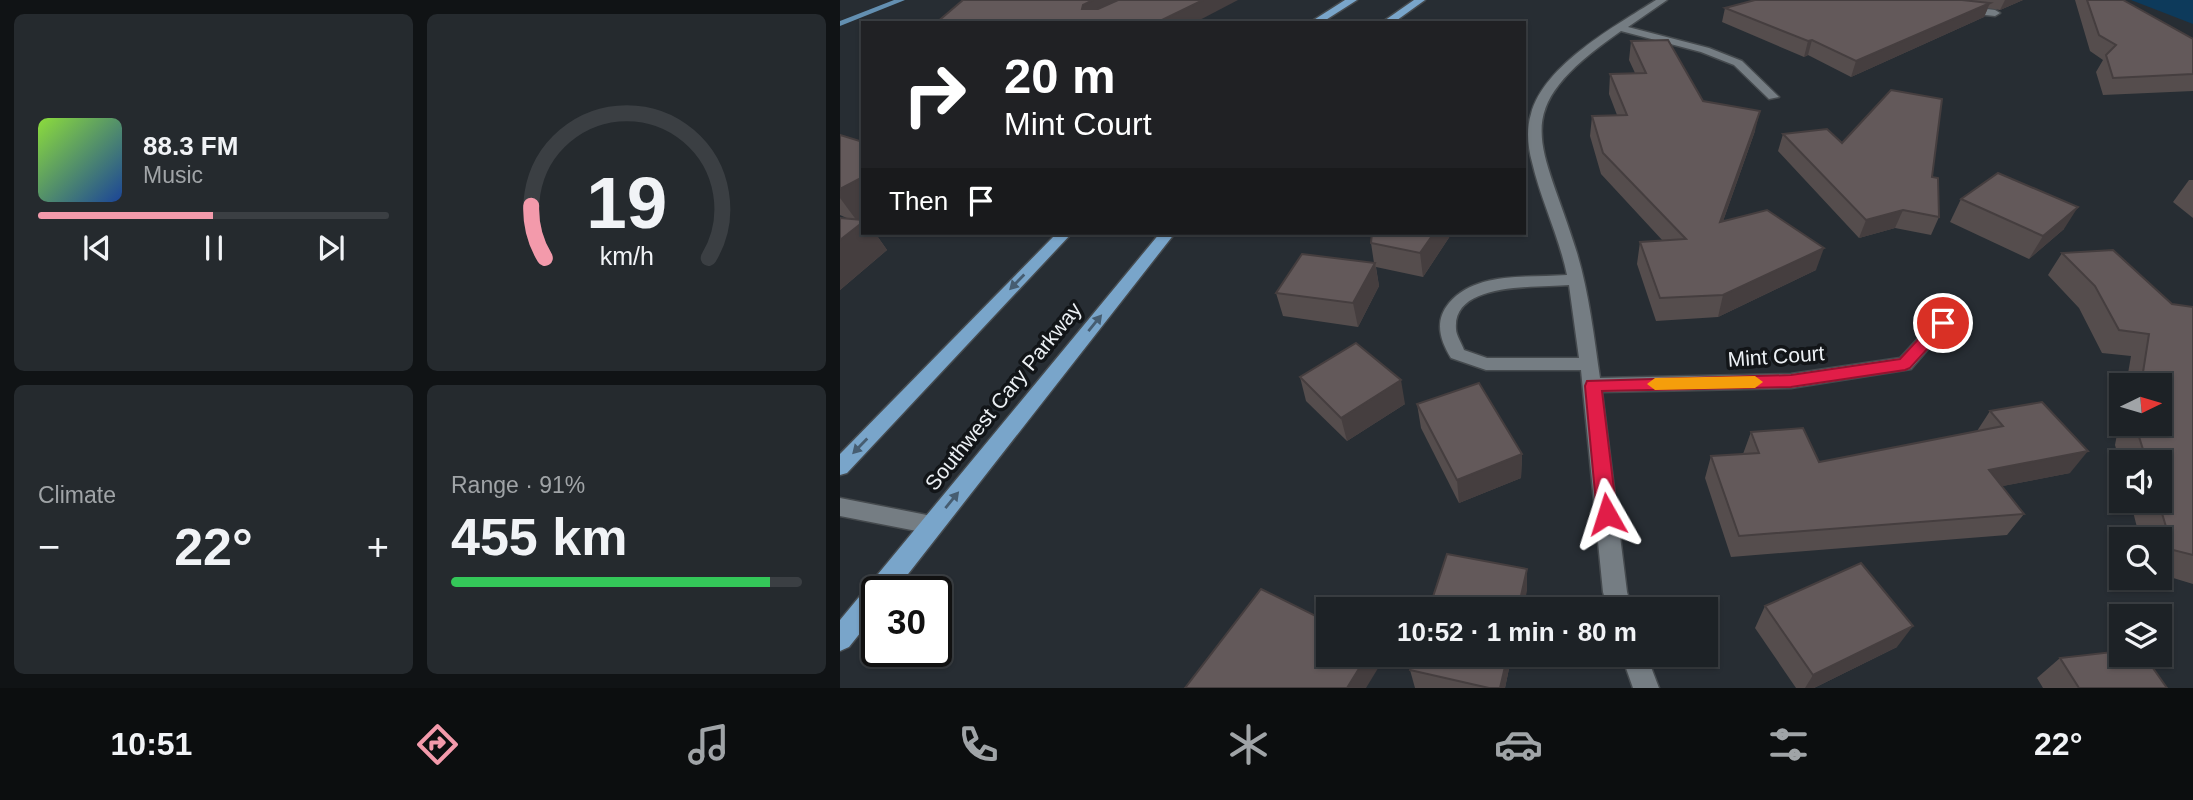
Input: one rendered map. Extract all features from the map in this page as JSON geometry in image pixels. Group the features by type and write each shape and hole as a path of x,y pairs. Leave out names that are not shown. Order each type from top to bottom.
{"main road":[{"path":"1317,21 1352,0"},
{"path":"1388,21 1420,0"},
{"path":"840,467 1063,235"},
{"name":"Southwest Cary Parkway","path":"892,576 1166,235"},
{"name":"Southwest Cary Parkway","path":"840,639 861,614"}],"street":[{"path":"1616,597 1593,386 1571,256 1537,156 1534,130 1536,113 1544,97 1565,72 1620,28 1662,0"},
{"path":"1917,0 1938,7 1995,13"},
{"path":"1620,28 1705,50 1738,63 1773,97"},
{"path":"1575,280 1484,286 1466,294 1452,311 1447,329 1457,354 1486,364 1589,364"},
{"name":"Mint Court","path":"1593,386 1791,381 1905,364 1943,323"},
{"path":"840,507 932,525"},
{"path":"1638,667 1646,688"}],"shaded area":[{"path":"2131,0 2193,0 2193,24"}],"building":[{"path":"963,0 1093,0 1083,5 1082,9 1098,9 1118,0 1203,0 1160,21 938,21"},
{"path":"1755,0 1962,0 1990,3 1856,61 1812,40 1808,41 1725,8"},
{"path":"2087,0 2123,0 2193,39 2193,74 2113,78 2106,55 2116,45 2099,35"},
{"path":"1668,40 1703,101 1760,111 1720,222 1767,210 1824,248 1723,295 1660,298 1640,242 1686,239 1603,153 1592,116 1627,115 1610,74 1646,73 1631,41"},
{"path":"1891,90 1942,99 1932,177 1938,178 1939,217 1903,210 1866,220 1783,134 1827,129 1842,143"},
{"path":"840,135 861,141 861,178 840,189"},
{"path":"1998,173 2078,207 2043,236 1961,199"},
{"path":"840,218 861,220 861,224 840,240"},
{"path":"1372,235 1433,235 1420,253 1371,243"},
{"path":"2113,250 2172,304 2193,307 2193,555 2173,550 2172,527 2166,527 2162,513 2172,513 2172,450 2143,450 2139,436 2172,436 2172,373 2143,373 2149,334 2119,330 2095,286 2062,253"},
{"path":"1302,254 1375,263 1353,303 1276,293"},
{"path":"1356,343 1401,380 1341,418 1300,377"},
{"path":"1479,383 1522,454 1457,480 1417,404"},
{"path":"2042,402 2088,451 1989,470 2024,514 1739,536 1711,456 1759,453 1751,432 1803,428 1819,462 2003,426 1990,411"},
{"path":"1447,554 1527,569 1521,597 1433,597"},
{"path":"1861,563 1913,626 1813,675 1765,606"},
{"path":"1261,589 1316,616 1316,667 1360,667 1347,688 1185,688"},
{"path":"2109,652 2109,667 2152,667 2167,688 2079,688 2060,658"},
{"path":"1411,667 1505,667 1500,688 1489,688 1410,670"}],"waterway":[{"path":"840,24 901,0"}],"slow traffic":[{"path":"1655,384 1755,382"}],"route":[{"path":"1607,514 1593,386 1791,381 1905,364 1943,323"}]}
